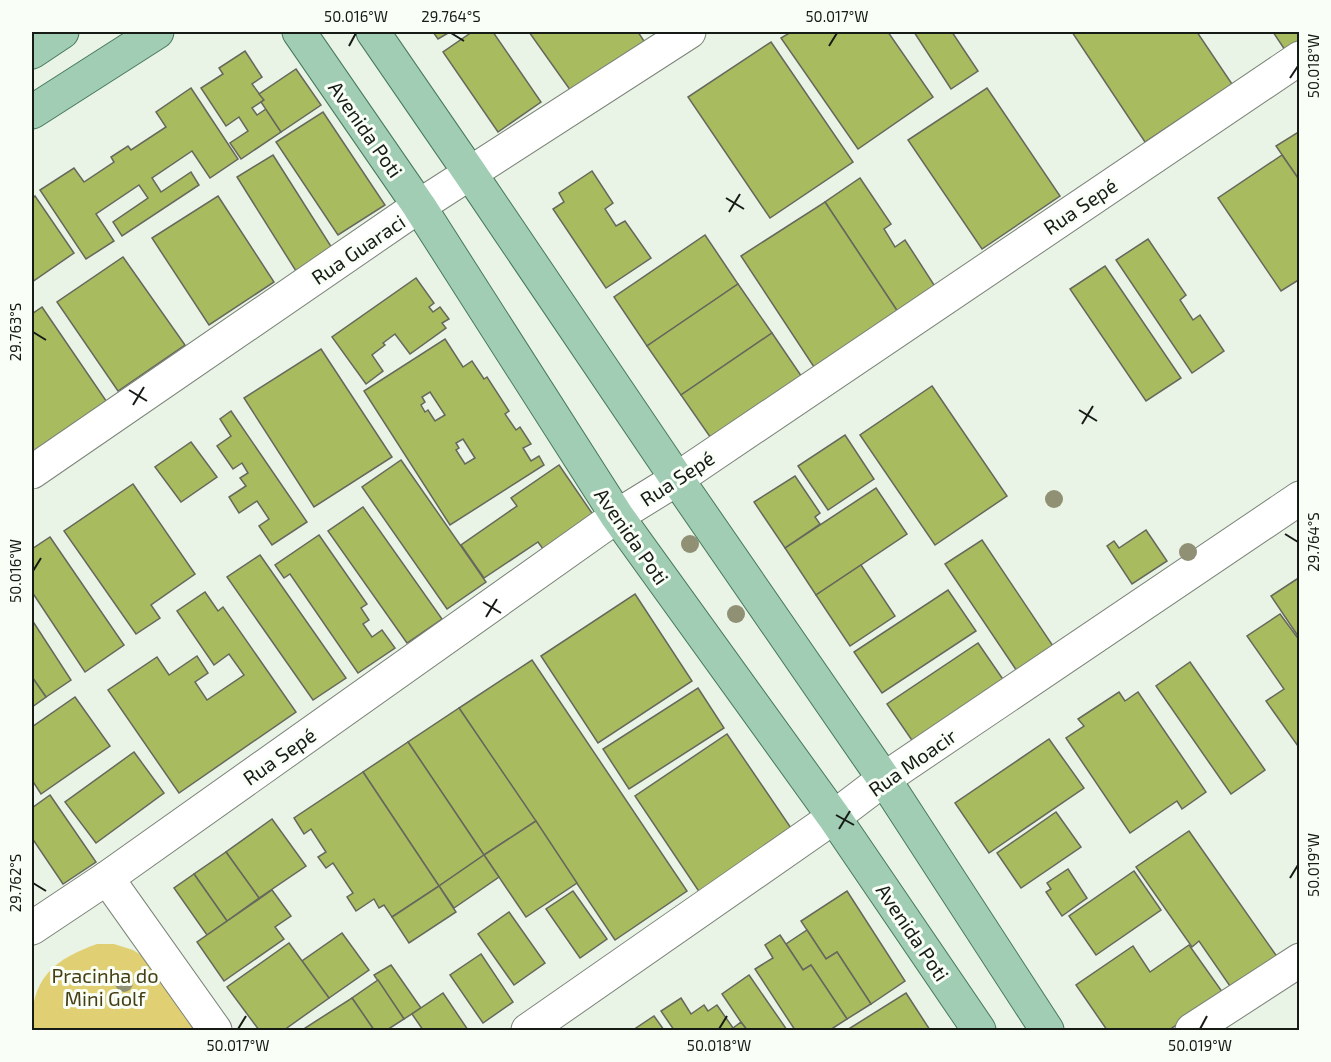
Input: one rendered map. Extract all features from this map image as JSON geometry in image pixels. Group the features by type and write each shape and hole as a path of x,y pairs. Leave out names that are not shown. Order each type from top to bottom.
{"main road":[{"path":"32,52 62,32"},
{"path":"32,112 157,32"},
{"name":"Avenida Poti","path":"299,32 419,207 617,516 834,817 980,1030"},
{"path":"373,32 884,780 1047,1030"}],"street":[{"name":"Rua Guaraci","path":"32,472 419,207 689,32"},
{"name":"Rua Sepé","path":"32,927 107,878 617,516 677,478 1299,58"},
{"name":"Rua Moacir","path":"528,1030 884,780 1299,498"},
{"path":"107,878 215,1030"},
{"path":"1192,1030 1299,960"}],"green space":[{"name":"Pracinha do Mini Golf","path":"97,944 114,944 133,950 152,962 201,1030 32,1030 35,998 47,974 68,957"}],"building":[{"path":"433,32 450,32 438,39"},
{"path":"472,32 493,32 541,102 498,132 443,52"},
{"path":"529,32 638,32 646,44 573,94"},
{"path":"791,32 888,32 933,97 858,149 781,38"},
{"path":"914,32 952,32 978,71 951,89"},
{"path":"1072,32 1197,32 1232,84 1145,142"},
{"path":"1273,32 1299,32 1300,41 1285,50"},
{"path":"771,42 853,162 770,218 688,97"},
{"path":"245,51 262,77 252,84 264,100 252,108 257,115 266,109 281,132 241,159 230,143 248,131 239,117 226,126 201,88 223,74 219,68"},
{"path":"296,69 321,105 281,132 261,102 264,100 259,94"},
{"path":"191,88 238,159 210,178 192,151 152,178 161,192 191,172 199,185 122,236 113,222 148,198 139,185 96,214 114,241 86,259 40,190 74,168 84,182 114,162 111,157 128,146 131,150 166,127 156,112"},
{"path":"987,88 1060,196 982,249 908,140"},
{"path":"323,112 385,205 338,235 276,142"},
{"path":"1300,131 1300,181 1276,146"},
{"path":"273,155 332,248 296,271 237,177"},
{"path":"1282,155 1300,181 1300,279 1281,291 1218,198"},
{"path":"592,171 613,203 605,209 616,226 625,221 651,258 606,288 553,209 564,202 559,193"},
{"path":"860,178 891,224 884,229 895,247 905,240 936,288 898,312 825,202"},
{"path":"35,196 74,253 32,282 32,199"},
{"path":"218,196 274,282 209,325 152,238"},
{"path":"825,202 898,312 814,367 741,256"},
{"path":"705,235 738,284 647,346 614,297"},
{"path":"1148,239 1186,295 1180,300 1193,320 1200,315 1224,351 1192,373 1116,260"},
{"path":"123,257 185,345 118,391 57,302"},
{"path":"1105,266 1181,378 1146,401 1070,289"},
{"path":"416,278 434,303 429,307 433,312 440,307 449,319 442,323 446,328 410,354 395,334 372,355 383,371 366,384 332,337"},
{"path":"738,284 772,333 681,395 647,346"},
{"path":"42,307 111,408 32,462 32,314"},
{"path":"772,333 806,383 715,444 681,395"},
{"path":"445,339 463,367 472,361 484,379 487,377 509,411 505,414 516,430 520,427 531,444 523,448 531,461 539,456 544,465 450,525 364,391","holes":["430,392 445,415 435,421 428,410 425,412 421,405 425,402 422,397","463,439 475,458 465,464 456,450 459,448 456,443"]},
{"path":"321,349 392,457 314,507 244,398"},
{"path":"932,386 1007,496 935,545 860,435"},
{"path":"231,411 307,522 272,545 259,526 269,519 257,501 239,513 229,497 246,486 240,478 248,473 242,463 233,469 217,446 231,436 220,419"},
{"path":"845,435 874,479 828,510 798,466"},
{"path":"191,442 217,477 181,502 155,467"},
{"path":"401,460 486,582 447,609 362,487"},
{"path":"559,465 596,519 546,553 538,542 484,578 461,545 517,506 511,498"},
{"path":"795,476 820,513 815,517 820,524 785,548 754,502"},
{"path":"133,484 195,574 151,605 160,618 136,634 64,531"},
{"path":"876,488 907,534 816,595 785,548"},
{"path":"363,507 442,619 407,643 328,531"},
{"path":"1146,530 1167,561 1132,584 1107,546 1114,541 1119,548"},
{"path":"319,535 367,604 361,608 369,620 363,624 372,637 382,630 395,648 358,673 290,574 284,578 275,565"},
{"path":"50,537 124,645 85,672 32,592 32,549"},
{"path":"982,540 1057,652 1021,677 945,564"},
{"path":"260,555 346,678 313,700 227,577"},
{"path":"861,565 895,616 850,646 816,595"},
{"path":"1300,577 1300,639 1271,596"},
{"path":"948,590 976,631 882,693 854,652"},
{"path":"205,592 218,611 223,607 296,712 179,793 108,690 157,657 169,675 197,656 208,673 195,682 207,700 244,675 229,654 214,665 177,611"},
{"path":"635,594 692,681 598,743 541,656"},
{"path":"1280,614 1300,641 1300,749 1266,701 1284,689 1247,636"},
{"path":"32,620 71,680 46,697 32,677"},
{"path":"978,643 1009,688 918,749 887,704"},
{"path":"532,660 687,891 615,940 459,708"},
{"path":"1190,662 1265,770 1231,794 1156,686"},
{"path":"32,677 46,697 32,707"},
{"path":"698,688 724,728 629,789 603,749"},
{"path":"1119,692 1125,701 1138,692 1206,792 1182,809 1177,801 1130,833 1066,738 1084,726 1078,719"},
{"path":"75,697 110,746 41,794 32,780 32,727"},
{"path":"459,708 536,821 484,855 408,742"},
{"path":"727,734 793,831 700,893 635,796"},
{"path":"1049,739 1084,788 989,853 955,803"},
{"path":"408,742 484,855 439,886 363,772"},
{"path":"134,752 164,793 96,843 65,802"},
{"path":"363,772 439,886 392,917 384,905 379,908 374,899 356,911 347,897 353,893 333,863 326,868 318,857 326,852 311,829 304,834 294,818"},
{"path":"50,795 96,862 63,884 32,838 32,808"},
{"path":"1056,812 1081,847 1021,888 997,853"},
{"path":"272,819 306,866 259,898 226,852"},
{"path":"536,821 577,883 526,917 484,855"},
{"path":"1189,831 1278,958 1232,989 1199,941 1192,947 1136,867"},
{"path":"226,852 259,898 227,921 194,874"},
{"path":"484,855 499,877 454,908 439,886"},
{"path":"1068,869 1087,898 1062,916 1046,892 1051,889 1047,883"},
{"path":"1134,871 1161,910 1096,955 1069,916"},
{"path":"194,874 227,921 207,935 174,888"},
{"path":"439,886 456,912 409,943 392,917"},
{"path":"272,890 291,916 275,927 284,939 224,981 197,942"},
{"path":"573,891 607,939 580,958 546,909"},
{"path":"847,891 905,981 871,1004 837,952 826,959 801,921"},
{"path":"509,912 545,963 514,985 478,934"},
{"path":"807,930 826,959 837,952 871,1004 847,1019 811,965 803,970 786,944"},
{"path":"342,933 369,970 329,998 302,961"},
{"path":"780,935 803,970 811,965 847,1019 830,1030 795,1030 755,969 773,958 765,945"},
{"path":"289,943 329,998 284,1030 259,1030 227,987"},
{"path":"1189,945 1223,993 1169,1030 1107,1030 1076,985 1133,946 1150,972"},
{"path":"481,954 513,1002 483,1023 450,975"},
{"path":"391,965 421,1008 404,1019 374,975"},
{"path":"749,975 787,1030 747,1030 741,1022 722,994"},
{"path":"378,980 404,1019 387,1030 374,1030 352,998"},
{"path":"443,993 468,1030 423,1030 412,1014"},
{"path":"906,993 930,1030 847,1030"},
{"path":"352,998 374,1030 302,1030"},
{"path":"681,998 691,1014 704,1005 708,1011 717,1005 733,1028 741,1022 747,1030 674,1030 661,1011"},
{"path":"654,1016 664,1030 633,1030"}]}
